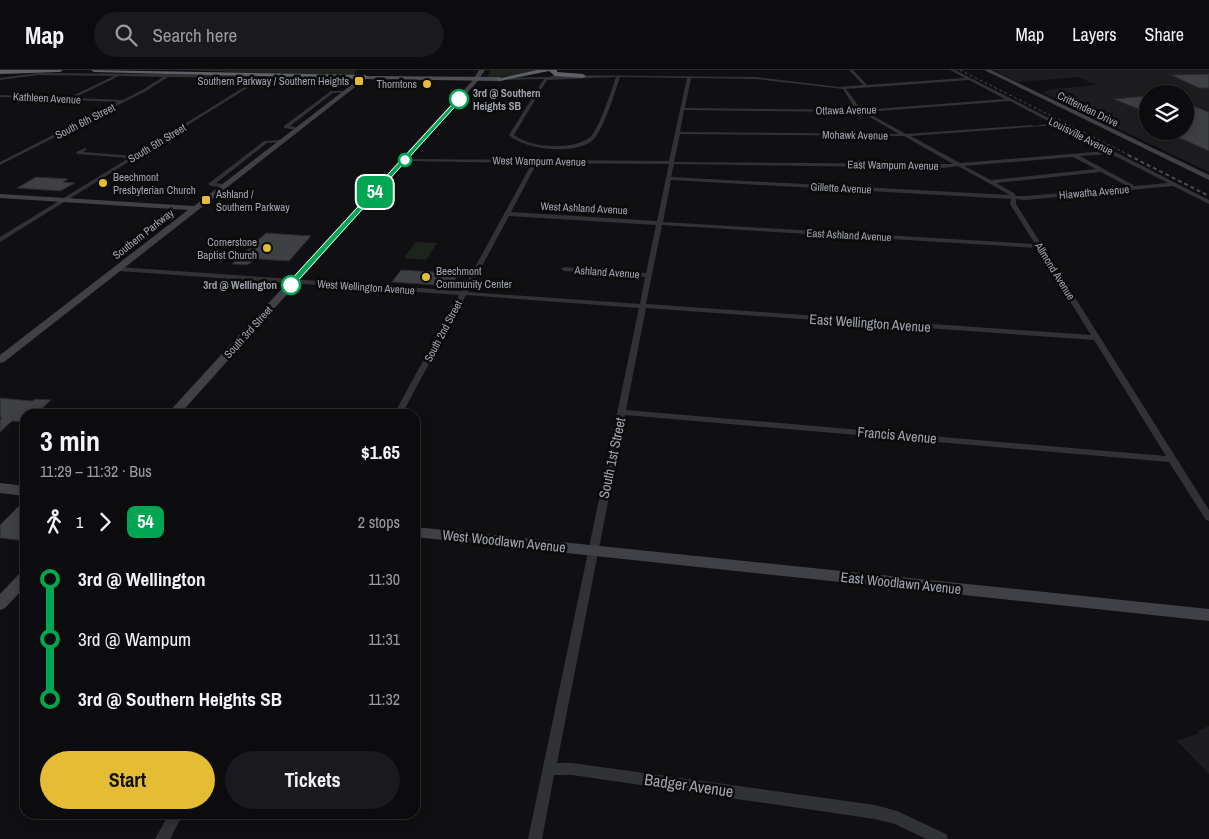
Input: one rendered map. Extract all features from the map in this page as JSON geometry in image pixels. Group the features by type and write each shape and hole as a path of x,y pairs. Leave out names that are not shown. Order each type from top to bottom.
{"highway":[{"path":"0,72 60,70"},
{"path":"94,70 365,77"},
{"path":"554,70 552,72 555,74 583,76"},
{"path":"500,79 547,74"}],"main road":[{"name":"Southern Parkway","path":"0,360 346,92 371,70"},
{"name":"South 3rd Street","path":"179,409 405,160 477,79 482,70"},
{"name":"Crittenden Drive","path":"986,70 1209,178"},
{"path":"365,77 500,79"},
{"path":"0,196 196,208"},
{"path":"0,488 20,490"},
{"name":"West Woodlawn Avenue","path":"420,533 593,551"},
{"name":"East Woodlawn Avenue","path":"593,551 1209,615"},
{"path":"0,604 20,582"}],"street":[{"path":"850,70 866,86"},
{"name":"Louisville Avenue","path":"952,70 1209,202"},
{"path":"0,79 44,74 168,75"},
{"path":"547,74 770,78 828,88 968,79"},
{"path":"547,74 559,77 618,76"},
{"path":"547,74 545,83 510,135 529,146 564,146 584,142 593,136 618,76"},
{"path":"68,99 120,75"},
{"name":"South 5th Street","path":"0,240 263,77 168,75"},
{"name":"South 6th Street","path":"0,164 123,101 168,75"},
{"path":"545,83 559,77"},
{"name":"South 1st Street","path":"535,839 650,274 688,77"},
{"path":"844,88 861,111 1010,192 1014,197"},
{"path":"296,129 286,127 332,92 346,92"},
{"name":"Kathleen Avenue","path":"0,97 123,101"},
{"name":"Ottawa Avenue","path":"682,109 861,111 1010,100"},
{"name":"Mohawk Avenue","path":"678,133 905,135 1057,124"},
{"path":"225,186 211,184 264,143 282,141"},
{"path":"529,146 538,158 564,146"},
{"path":"85,149 78,153 133,157"},
{"name":"East Wampum Avenue","path":"672,162 958,165 1112,152"},
{"path":"1074,155 1136,188"},
{"name":"West Wampum Avenue","path":"405,160 538,158 672,162"},
{"name":"South 2nd Street","path":"401,409 538,158"},
{"path":"991,182 1101,170"},
{"name":"Gillette Avenue","path":"669,178 1014,197"},
{"name":"Hiawatha Avenue","path":"1014,197 1036,198 1174,184"},
{"name":"Allmond Avenue","path":"1014,197 1012,201 1039,246 1209,518"},
{"name":"West Ashland Avenue","path":"509,214 659,223"},
{"name":"East Ashland Avenue","path":"659,223 1039,246"},
{"name":"West Wellington Avenue","path":"119,269 643,307"},
{"name":"Ashland Avenue","path":"564,269 650,274"},
{"name":"East Wellington Avenue","path":"643,307 1096,338"},
{"name":"Francis Avenue","path":"622,412 1172,459"},
{"name":"Badger Avenue","path":"548,769 572,769 875,812 897,818 941,839"},
{"path":"162,839 173,819"}],"shaded area":[{"path":"174,70 357,70 353,76"},
{"path":"490,70 541,70 512,76 487,78"},
{"path":"994,70 1209,70 1209,172 1142,140 1194,140 1194,85 1139,85 1139,138 1044,93 1054,89 1097,85 1078,77 1018,82"},
{"path":"416,242 437,243 426,260 404,258"},
{"path":"1209,726 1209,774 1177,741 1199,733 1197,731"}],"building":[{"path":"1209,74 1209,88 1199,88 1171,75"},
{"path":"1139,97 1139,109 1114,99"},
{"path":"1194,106 1209,112 1209,151 1184,140 1194,140"},
{"path":"36,177 68,179 63,182 75,183 60,191 17,188"},
{"name":"Cornerstone Baptist Church","path":"266,233 311,236 289,261 257,259 247,265 232,264"},
{"name":"Beechmont Community Center","path":"401,270 459,274 451,286 392,282"},
{"path":"0,398 33,401 35,399 51,400 41,409 20,409 20,422 12,421 0,432 0,420 2,418 0,418"},
{"path":"20,505 20,540 0,538 0,525"}],"railway":[{"path":"960,70 1131,156"},
{"path":"1128,155 1209,196"}],"bus line":[{"name":"54","path":"291,285 459,99"}],"place":[{"name":"Southern Parkway / Southern Heights","path":"359,81"},
{"name":"Thorntons","path":"427,84"},
{"name":"3rd @ Southern Heights SB","path":"459,99"},
{"name":"Beechmont Presbyterian Church","path":"103,183"},
{"name":"Ashland / Southern Parkway","path":"206,200"},
{"name":"Cornerstone Baptist Church","path":"267,248"},
{"name":"Beechmont Community Center","path":"426,277"},
{"name":"3rd @ Wellington","path":"291,285"}]}
